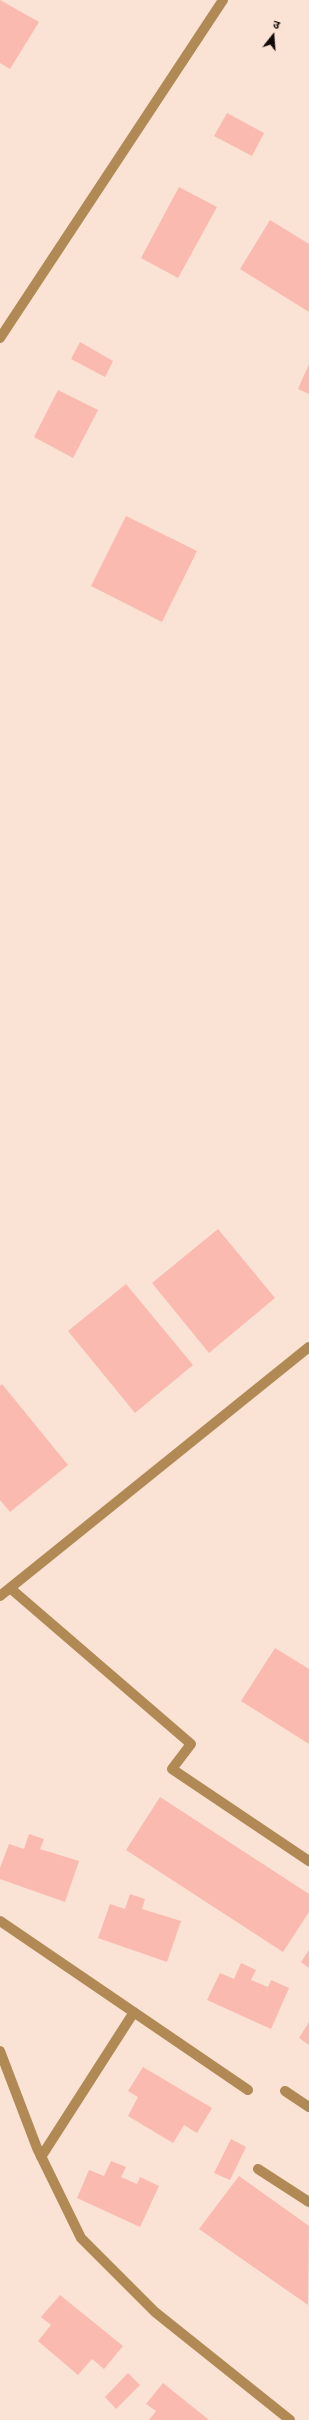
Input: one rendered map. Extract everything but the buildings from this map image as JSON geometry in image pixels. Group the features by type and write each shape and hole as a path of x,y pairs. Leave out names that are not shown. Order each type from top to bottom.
{"street":[{"path":"0,338 223,0"},
{"path":"0,1596 309,1347"},
{"path":"10,1588 191,1744 172,1769 309,1861"},
{"path":"0,1921 248,2090"},
{"path":"41,2157 134,2012"},
{"path":"0,2051 41,2157 81,2238 155,2312 290,2420"},
{"path":"285,2091 309,2107"},
{"path":"258,2169 309,2202"}]}
